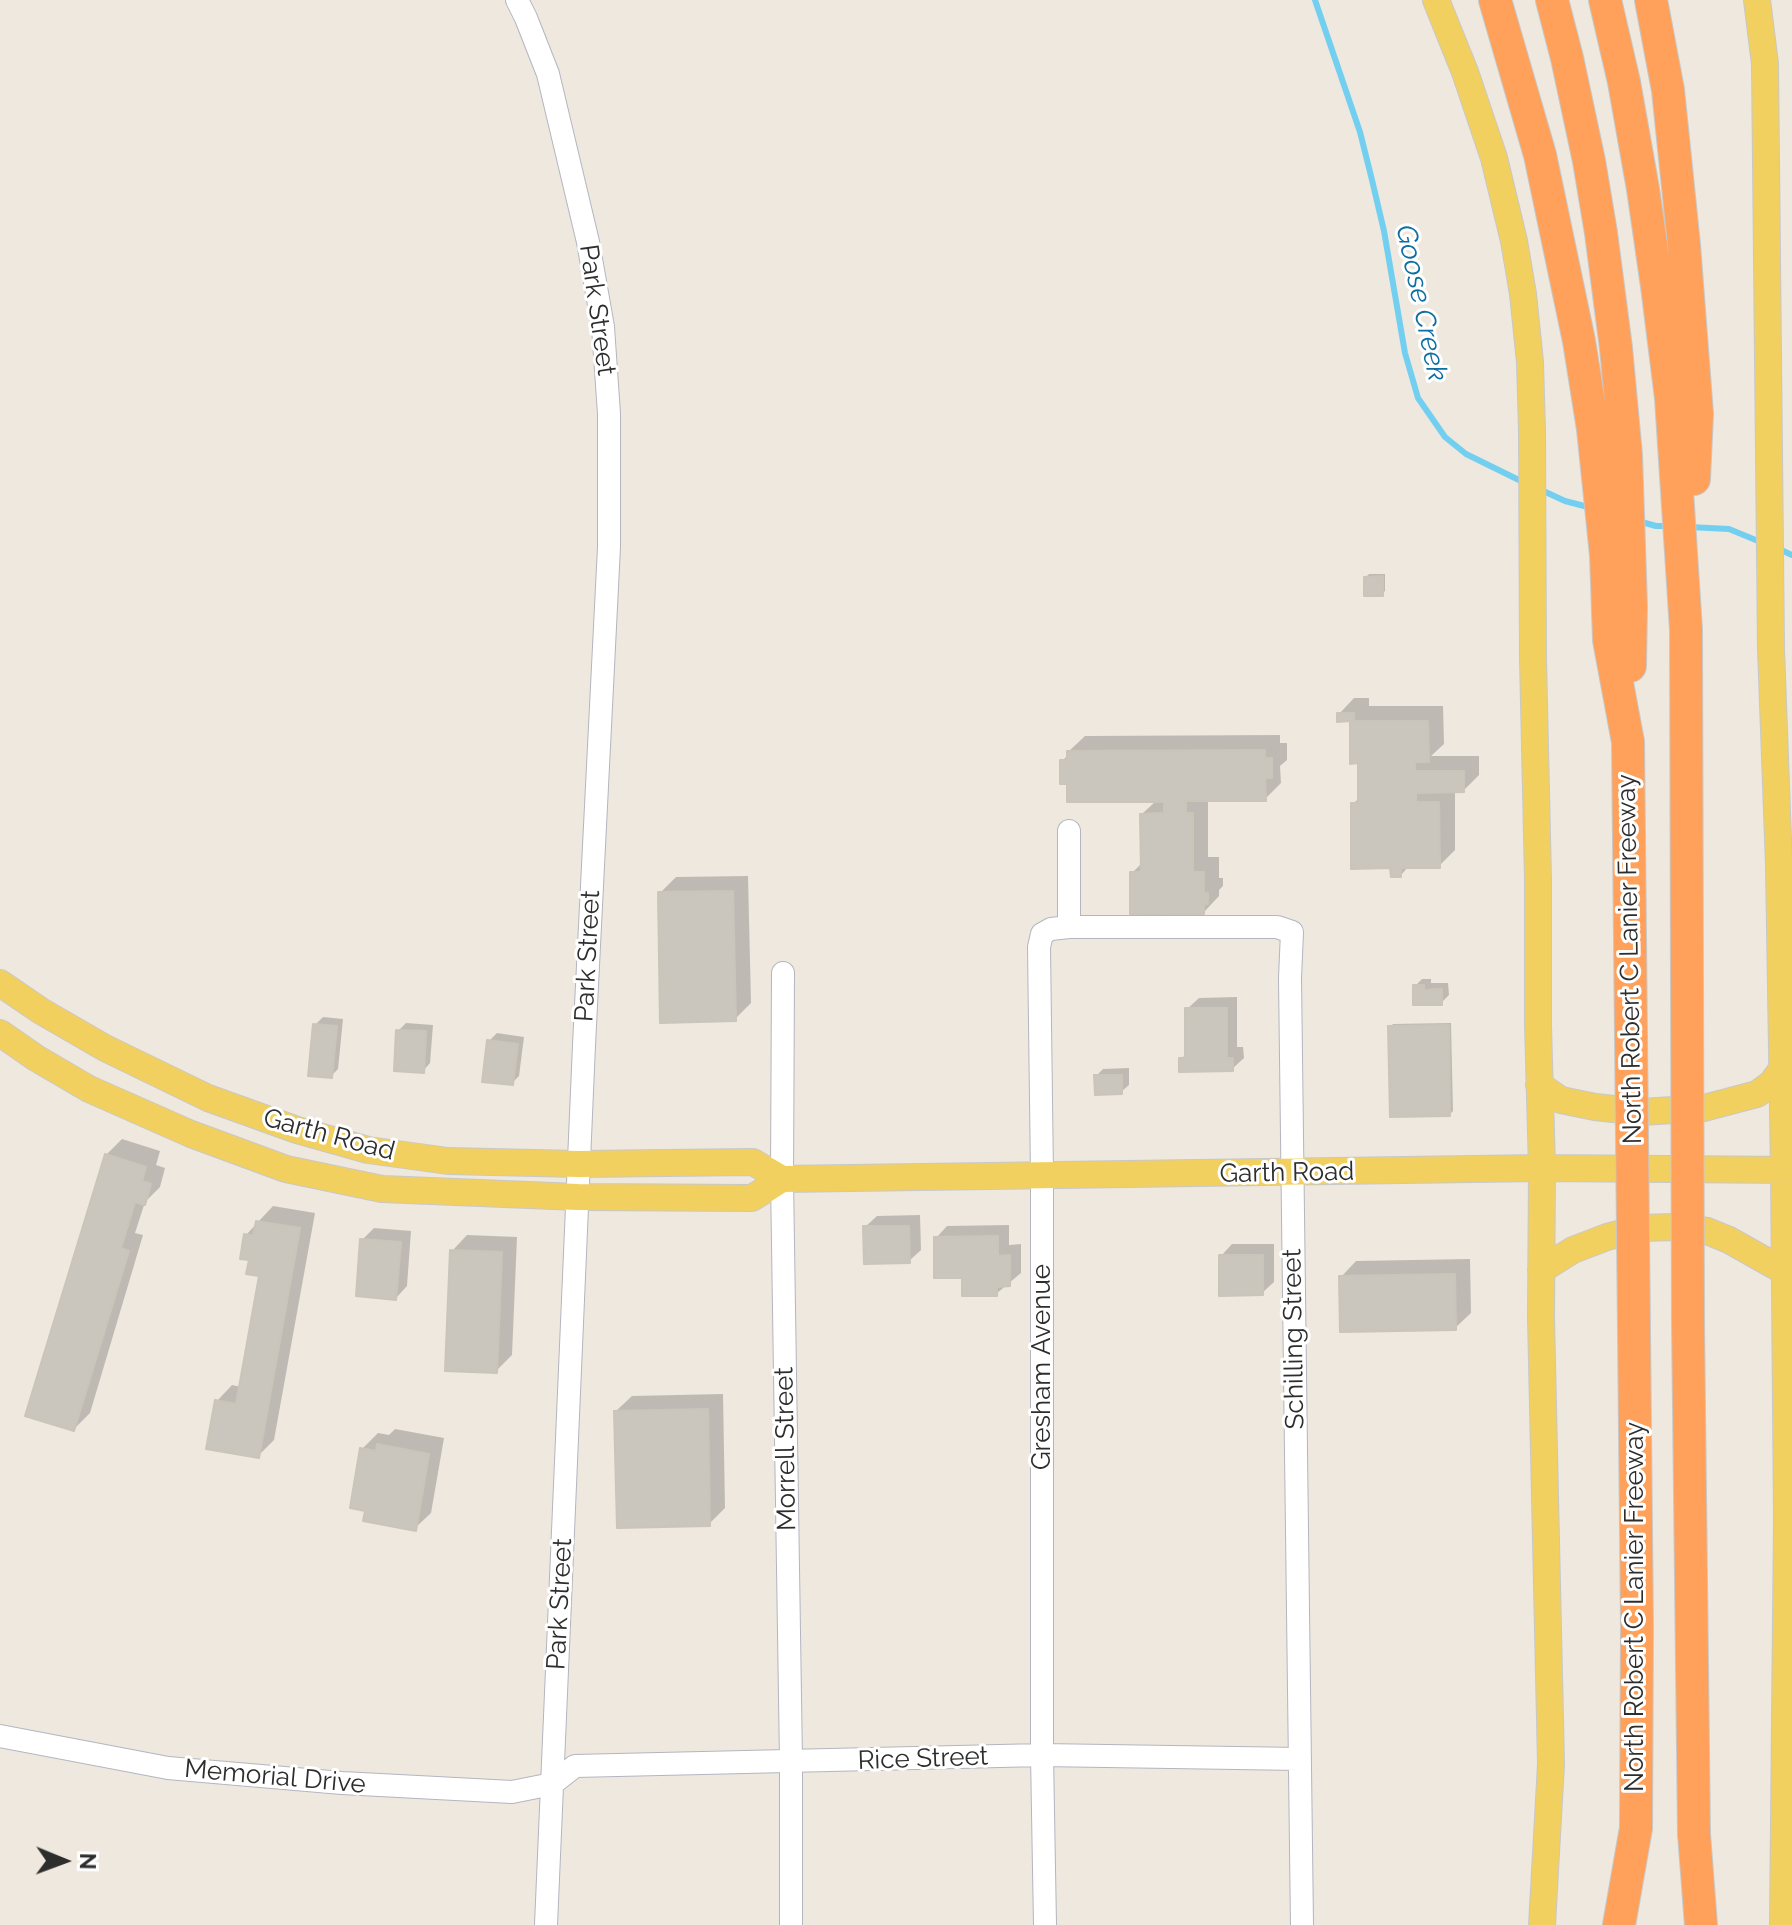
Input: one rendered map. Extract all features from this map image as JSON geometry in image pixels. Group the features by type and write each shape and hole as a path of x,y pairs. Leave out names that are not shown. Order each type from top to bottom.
{"highway":[{"path":"1495,0 1540,155 1579,341 1593,429 1604,539 1609,640 1628,742"},
{"name":"North Robert C Lanier Freeway","path":"1552,0 1589,161 1601,233 1626,455 1631,606 1628,742 1637,1611 1633,1925"},
{"name":"North Robert C Lanier Freeway","path":"1605,0 1624,82 1643,189 1671,398 1686,630 1688,1323 1694,1834 1691,1925"},
{"path":"1651,0 1668,90 1697,414 1686,630"},
{"path":"1619,1925 1636,1828"},
{"path":"1694,1834 1701,1925"}],"main road":[{"path":"1436,0 1465,72 1494,158 1514,241 1530,362 1541,1270 1551,1764 1542,1925"},
{"path":"1757,0 1765,64 1771,649 1782,1069 1788,1170 1784,1271 1787,1520 1783,1925"},
{"name":"Garth Road","path":"0,983 105,1048 208,1098 297,1130 368,1150 448,1161 579,1164 753,1162 782,1179 1542,1168 1788,1170"},
{"name":"Garth Road","path":"0,1033 89,1089 191,1134 286,1169 382,1189 578,1197 752,1198 782,1179"},
{"path":"1539,1085 1561,1100 1595,1107 1642,1112 1704,1108 1757,1094 1772,1083 1782,1069"},
{"path":"191,1134 208,1098"},
{"path":"1541,1270 1573,1250 1607,1237 1640,1228 1676,1227 1707,1231 1751,1251 1784,1271"}],"street":[{"name":"Park Street","path":"517,0 548,74 585,227 603,327 609,414 609,547 546,1925"},
{"path":"1069,831 1069,927"},
{"name":"Schilling Street","path":"1069,927 1277,927 1292,932 1290,978 1302,1925"},
{"name":"Gresham Avenue","path":"1045,1925 1039,947 1042,934 1051,929 1069,927"},
{"name":"Morrell Street","path":"783,973 782,1179 791,1925"},
{"name":"Memorial Drive","path":"0,1736 168,1768 326,1782 512,1792 552,1784"},
{"name":"Rice Street","path":"552,1784 575,1766 1042,1755 1300,1759"}],"building":[{"path":"1383,576 1383,596 1364,596 1364,577"},
{"path":"1337,713 1354,713 1354,721 1428,721 1429,762 1415,762 1415,771 1464,771 1464,792 1416,793 1416,802 1439,802 1440,868 1401,868 1401,877 1391,877 1390,868 1351,869 1351,803 1358,803 1358,763 1350,764 1350,721 1337,722"},
{"path":"1265,750 1265,758 1272,758 1272,778 1265,778 1266,801 1186,801 1186,813 1193,813 1193,872 1204,872 1204,893 1208,893 1204,914 1130,914 1130,872 1141,872 1140,814 1164,813 1164,802 1067,802 1067,784 1060,784 1060,760 1067,760 1067,751"},
{"path":"733,891 736,1021 660,1023 658,892"},
{"path":"1413,985 1424,985 1424,990 1442,989 1442,1005 1413,1005"},
{"path":"1185,1008 1227,1008 1227,1058 1233,1058 1233,1071 1179,1072 1179,1058 1185,1058"},
{"path":"313,1024 337,1026 332,1078 308,1076"},
{"path":"1449,1025 1450,1116 1390,1117 1388,1026"},
{"path":"396,1030 426,1031 424,1073 394,1071"},
{"path":"487,1040 518,1044 513,1085 482,1082"},
{"path":"1094,1075 1122,1075 1122,1094 1095,1095"},
{"path":"105,1154 146,1167 142,1181 151,1184 145,1205 135,1202 121,1248 129,1251 74,1431 25,1416"},
{"path":"256,1221 300,1228 259,1458 206,1449 215,1400 236,1404 259,1276 246,1274 249,1260 240,1259 244,1234 253,1236"},
{"path":"863,1226 909,1226 910,1263 864,1264"},
{"path":"998,1236 998,1256 1010,1255 1010,1286 997,1287 997,1296 962,1296 962,1278 934,1278 934,1237"},
{"path":"360,1239 401,1242 396,1300 356,1296"},
{"path":"450,1250 502,1252 497,1373 445,1371"},
{"path":"1219,1255 1263,1255 1263,1295 1219,1296"},
{"path":"1455,1274 1456,1330 1340,1332 1339,1276"},
{"path":"708,1409 710,1526 617,1528 614,1411"},
{"path":"377,1444 429,1454 416,1531 363,1521 365,1511 350,1508 360,1448 376,1451"}],"waterway":[{"name":"Goose Creek","path":"1315,0 1360,132 1384,231 1405,353 1418,398 1445,437 1466,454 1525,483"},
{"name":"Goose Creek","path":"1539,489 1565,501 1592,508"},
{"name":"Goose Creek","path":"1638,521 1670,526"},
{"name":"Goose Creek","path":"1689,527 1729,529 1763,543"},
{"name":"Goose Creek","path":"1777,548 1792,555"}]}
